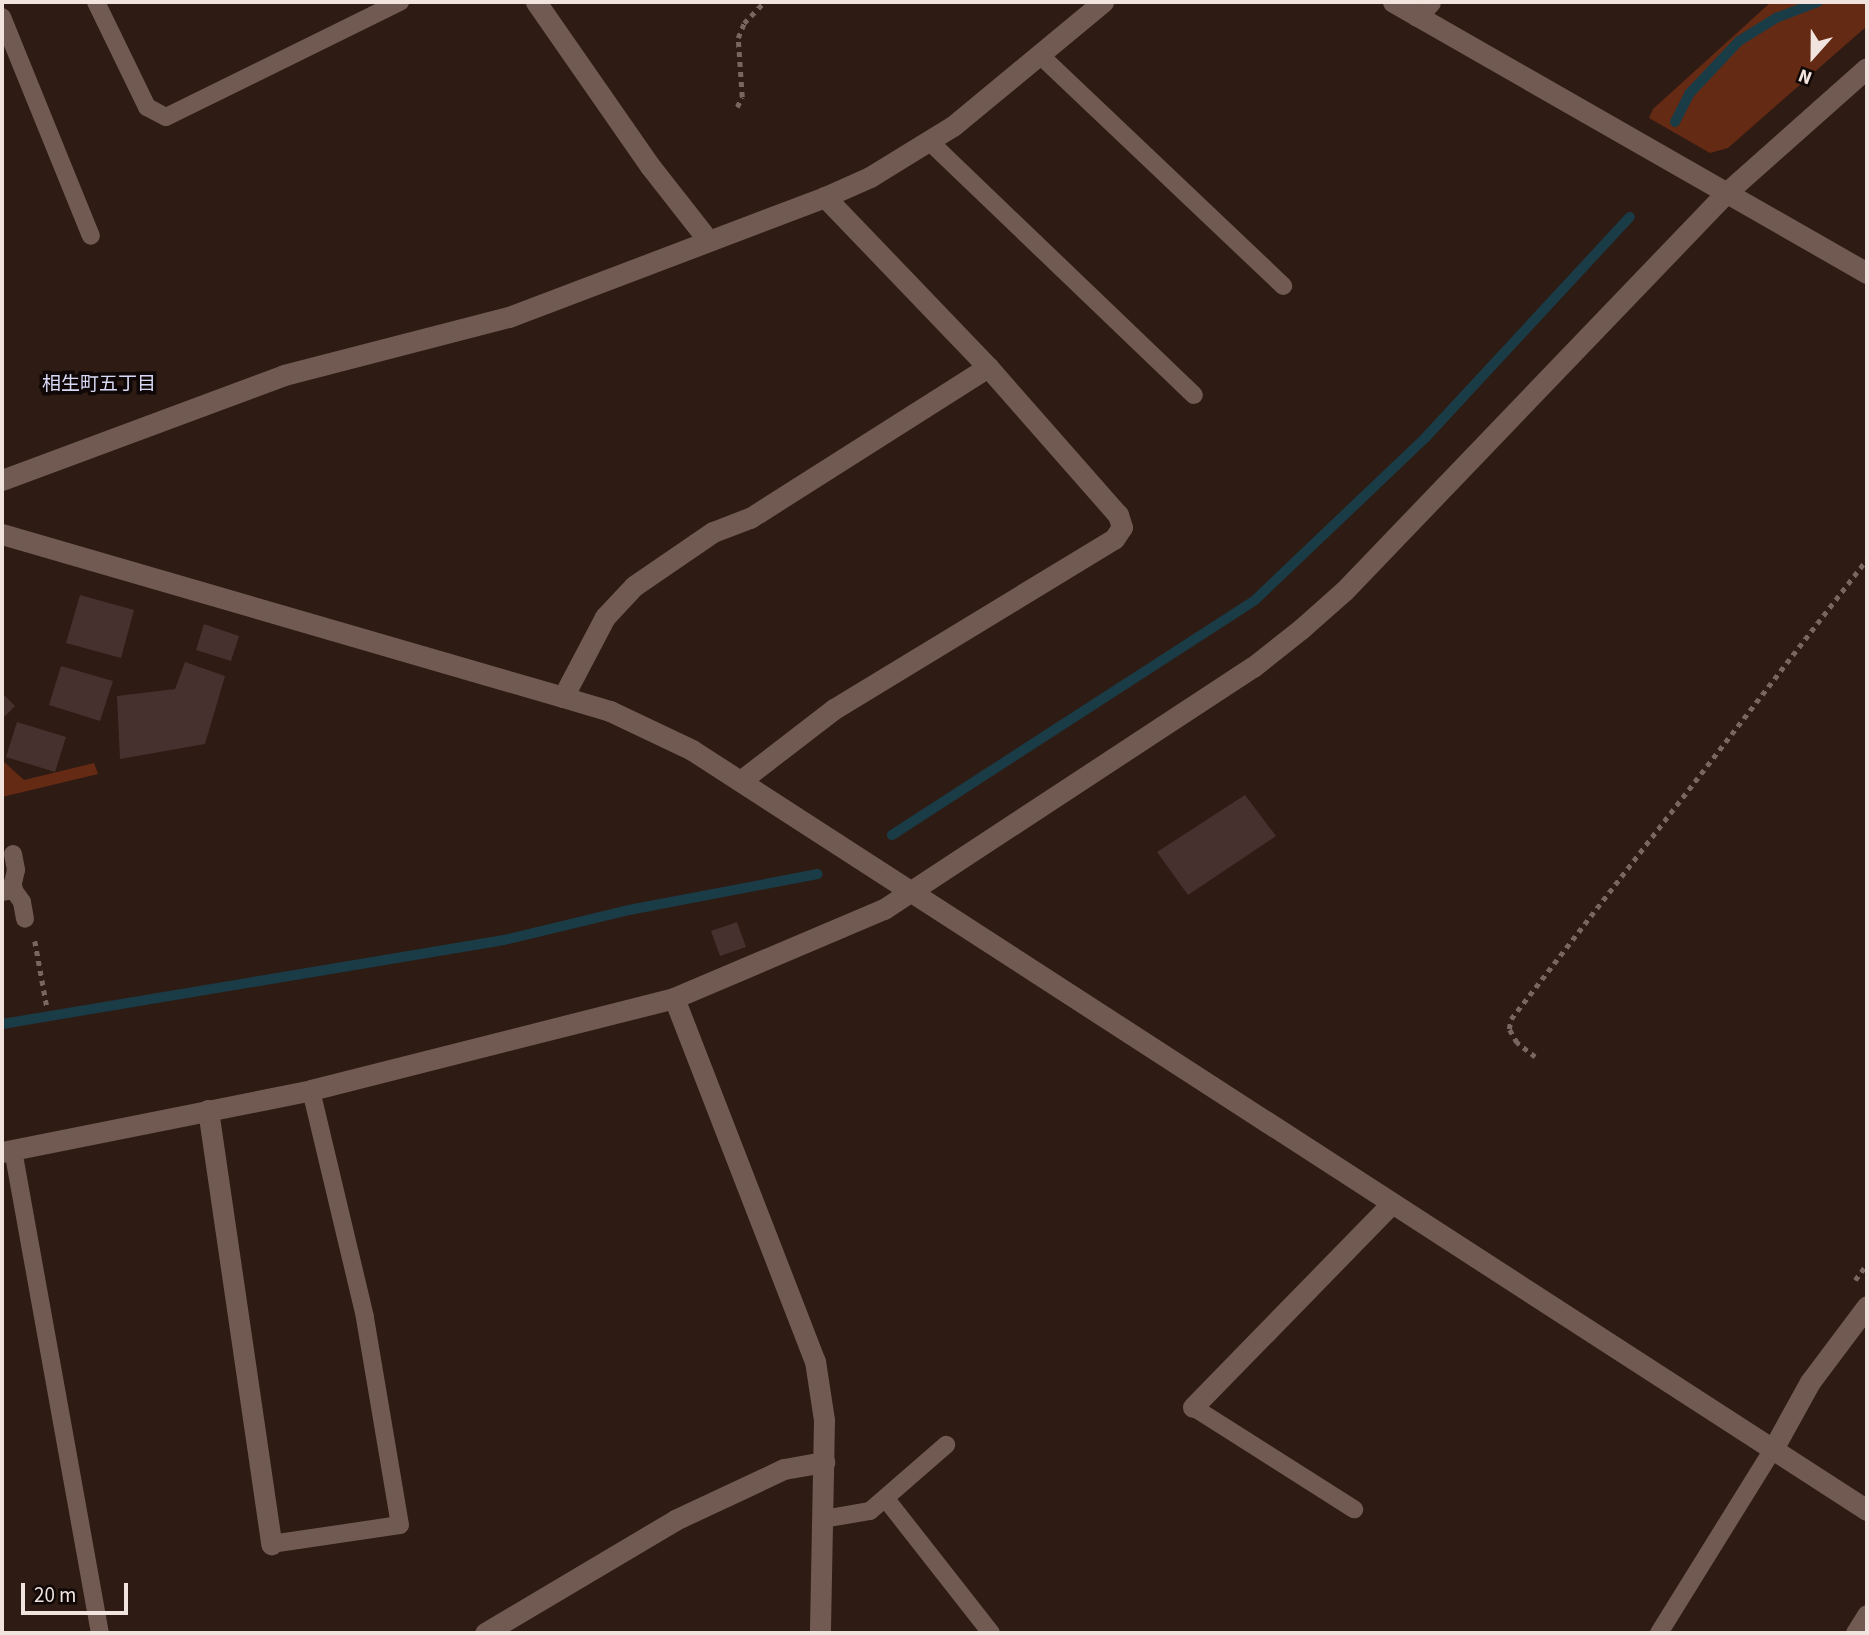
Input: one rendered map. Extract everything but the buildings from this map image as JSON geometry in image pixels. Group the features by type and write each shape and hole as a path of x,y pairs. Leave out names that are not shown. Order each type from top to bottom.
{"street":[{"path":"536,2 650,166 708,240"},
{"path":"2,480 284,376 509,317 825,197 870,177 929,141 1041,56 1103,2"},
{"path":"1394,2 1424,9 1726,193 1867,273"},
{"path":"8,1151 311,1090 674,998 858,923 910,892 1253,667 1301,629 1344,591 1726,193 1867,68"},
{"path":"743,779 834,709 1114,538 1122,527 1118,515 988,367 825,197"},
{"path":"563,696 605,617 634,586 713,531 750,518 988,367"},
{"path":"2,534 563,696 653,730 743,779 910,892 1867,1510"},
{"path":"674,998 691,1034 741,1178 809,1340 820,1385 824,1462 820,1633"},
{"path":"208,1110 271,1544"},
{"path":"1193,1408 1392,1203"},
{"path":"1773,1449 1811,1382 1867,1306"},
{"path":"485,1633 675,1520 784,1469 824,1462"}],"lane":[{"path":"96,2 147,107 166,117 400,2"},
{"path":"2,17 91,236"},
{"path":"1041,56 1283,286"},
{"path":"929,141 1194,395"},
{"path":"13,854 16,870 7,889 22,902 25,919"},
{"path":"271,1544 401,1525 365,1317 311,1090"},
{"path":"8,1151 100,1633"},
{"path":"1193,1408 1354,1509"},
{"path":"823,1519 870,1511 947,1445"},
{"path":"1659,1633 1773,1449"},
{"path":"886,1499 991,1633"},
{"path":"1855,1633 1867,1614"}],"path":[{"path":"737,107 742,97 738,38 744,23 764,2"},
{"path":"1535,1057 1517,1043 1509,1029 1511,1019 1867,559"},
{"path":"25,919 32,925 47,1007"}],"shaded area":[{"path":"1771,2 1867,2 1867,26 1728,148 1710,153 1649,118 1653,109"},
{"path":"2,760 24,780 94,763 98,774 2,797"}],"waterway":[{"path":"1675,122 1689,94 1739,41 1776,18 1818,2"},
{"path":"892,835 1255,600 1426,437 1630,217"},
{"path":"2,1024 504,940 629,910 818,874"}],"district":[{"name":"相生町五丁目","path":"99,385"}]}
